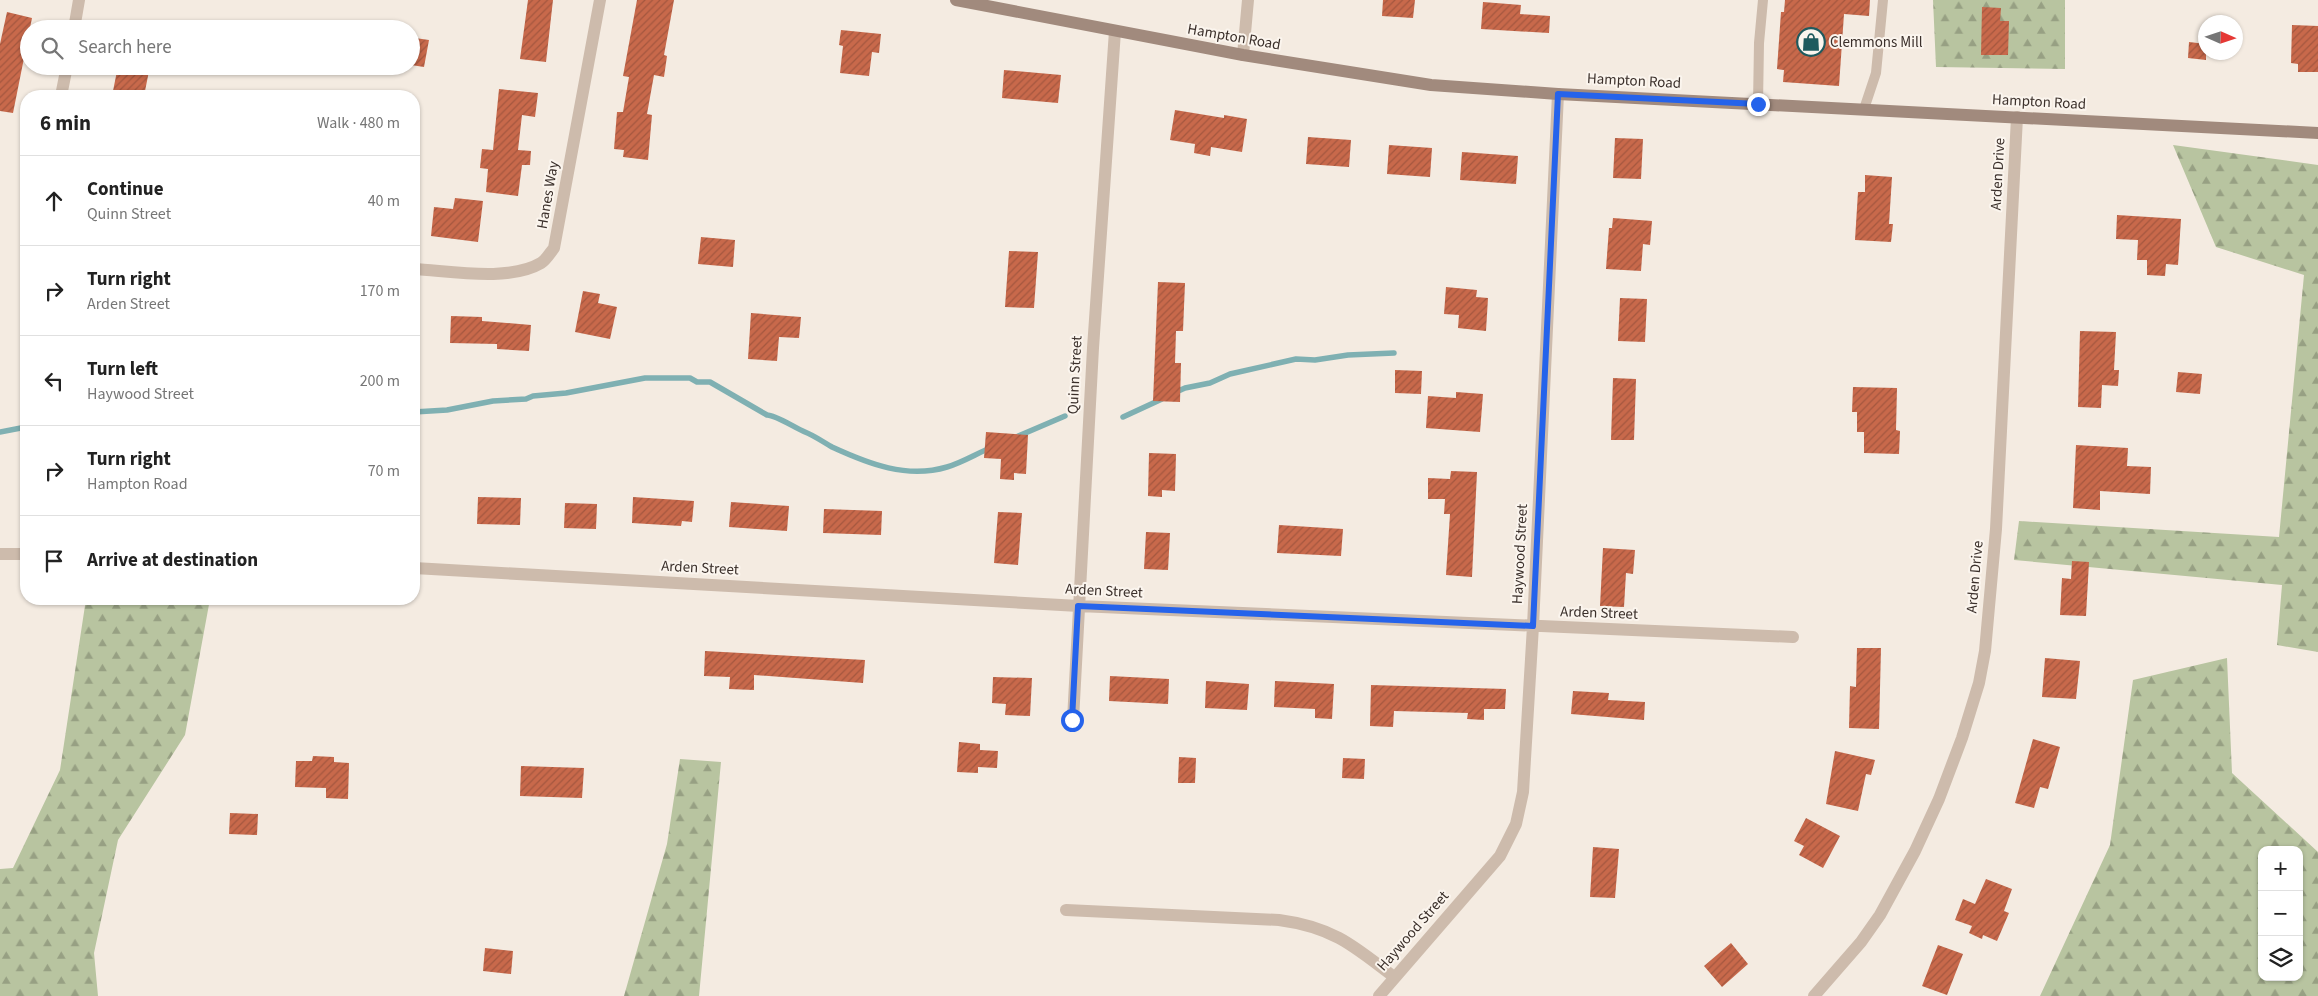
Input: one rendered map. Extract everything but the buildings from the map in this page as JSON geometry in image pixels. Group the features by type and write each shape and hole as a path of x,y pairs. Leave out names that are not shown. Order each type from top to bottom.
{"main road":[{"name":"Hampton Road","path":"956,0 1243,55 1431,85 1558,94 2318,133"}],"street":[{"path":"76,20 79,0"},
{"name":"Hanes Way","path":"420,269 508,274 525,270 543,262 554,248 600,0"},
{"path":"1243,55 1248,0"},
{"name":"Quinn Street","path":"1072,720 1093,348 1115,31"},
{"path":"62,90 65,75"},
{"name":"Haywood Street","path":"1378,996 1500,856 1516,824 1523,792 1533,626 1558,94"},
{"name":"Arden Drive","path":"1814,996 1862,942 1880,915 1915,850 1939,799 1962,738 1979,683 1985,651 1996,529 2018,117"},
{"path":"0,554 20,554"},
{"name":"Arden Street","path":"420,568 1078,606 1793,637"},
{"path":"1066,910 1307,923 1353,945 1394,977"}],"lane":[{"path":"1758,104 1759,43 1763,0"},
{"path":"1864,109 1876,73 1883,0"}],"green space":[{"path":"1933,0 2065,0 2065,69 1936,67"},
{"path":"2173,145 2318,165 2318,652 2277,645 2282,585 2014,560 2019,521 2279,537 2304,275 2216,247"},
{"path":"85,605 209,605 185,735 118,840 94,953 98,996 0,996 0,869 13,868 60,770"},
{"path":"2227,658 2232,773 2318,852 2318,996 2040,996 2110,845 2133,680"},
{"path":"680,759 721,762 699,996 624,996 667,844"}],"waterway":[{"path":"1174,393 1185,388 1210,383 1230,374 1296,359 1315,360 1348,355 1394,353"},
{"path":"420,412 447,410 493,401 526,399 533,396 566,393 645,378 690,378 697,382 710,382 767,415 780,419 832,447 888,468 917,471 932,470 963,461 990,448"},
{"path":"1123,417 1162,399"},
{"path":"1016,437 1065,416"},
{"path":"0,432 20,428"}],"place":[{"name":"Clemmons Mill","path":"1811,42"}],"route":[{"path":"1072,720 1078,606 1533,626 1558,94 1758,104"}]}
